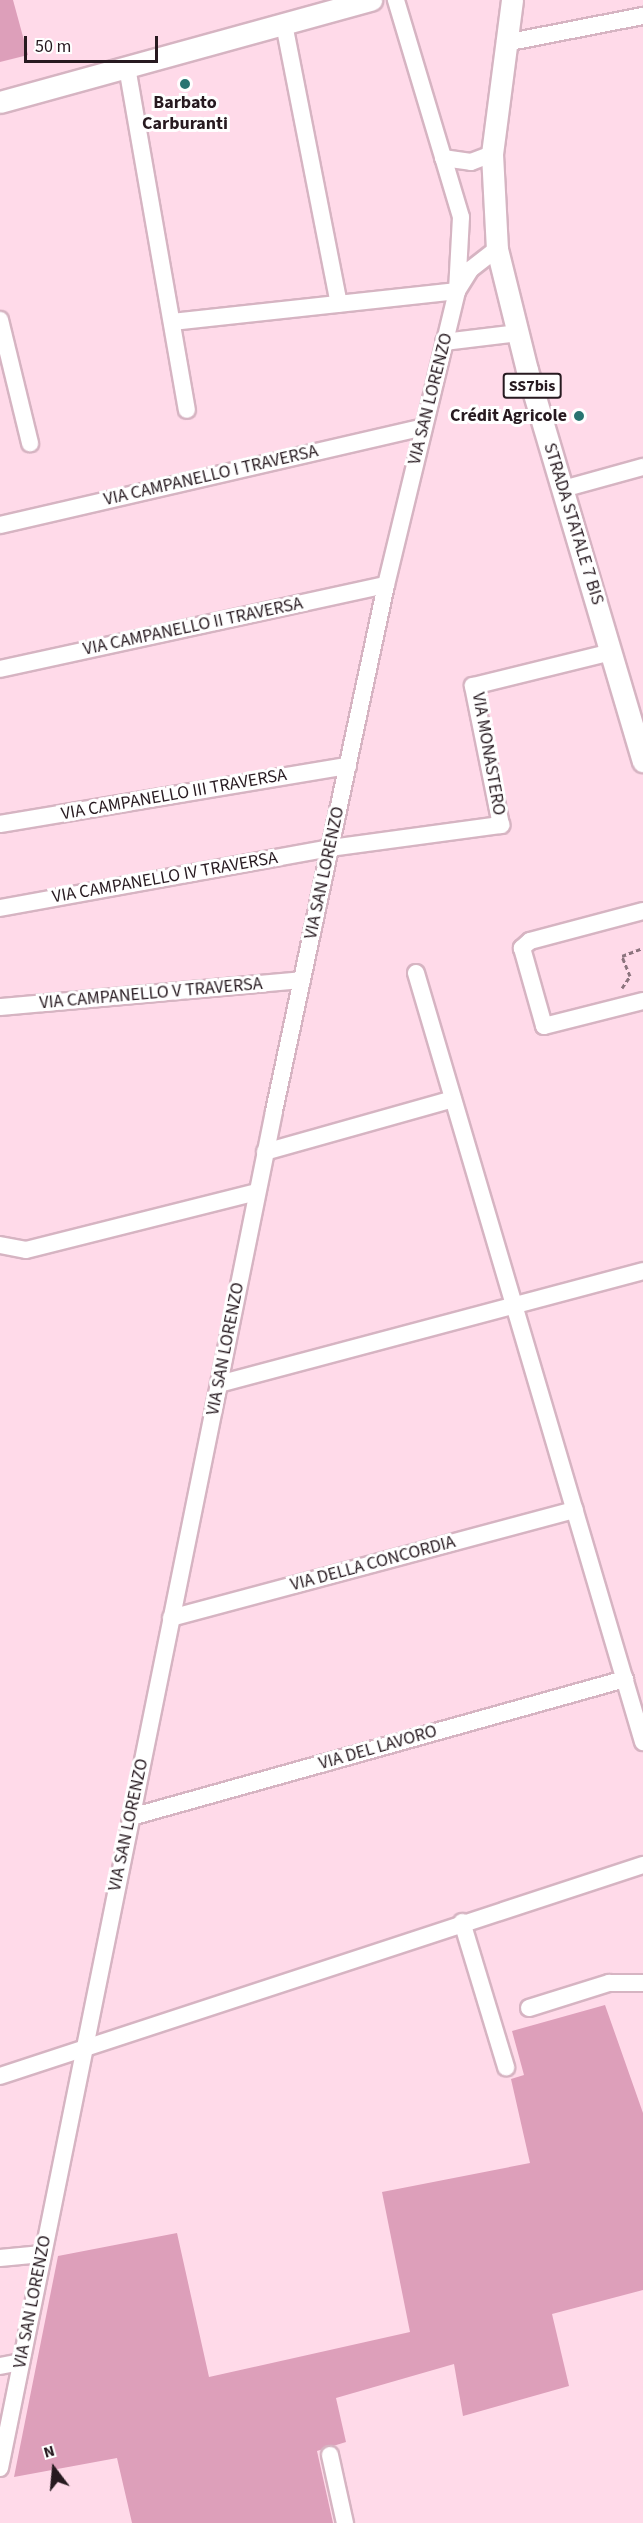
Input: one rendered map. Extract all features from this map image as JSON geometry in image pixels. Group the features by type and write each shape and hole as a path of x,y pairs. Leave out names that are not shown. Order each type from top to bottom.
{"main road":[{"path":"0,102 371,0"},
{"name":"STRADA STATALE 7 BIS","path":"512,0 492,154 497,249 518,333 643,761"}],"street":[{"path":"172,322 457,291 461,217 396,0"},
{"path":"505,43 643,16"},
{"path":"284,24 339,304"},
{"path":"127,67 187,410"},
{"path":"443,158 471,162 492,154"},
{"name":"VIA SAN LORENZO","path":"0,2468 265,1152 386,585 457,291 471,269 497,249"},
{"path":"0,320 30,443"},
{"path":"444,342 518,333"},
{"name":"VIA CAMPANELLO I TRAVERSA","path":"0,525 423,427"},
{"path":"563,489 643,467"},
{"name":"VIA CAMPANELLO II TRAVERSA","path":"0,669 386,585"},
{"name":"VIA MONASTERO","path":"330,848 501,825 474,686 611,652"},
{"name":"VIA CAMPANELLO III TRAVERSA","path":"0,824 348,766"},
{"name":"VIA CAMPANELLO IV TRAVERSA","path":"0,908 330,848"},
{"path":"643,911 530,941 522,948 544,1026 643,1001"},
{"path":"416,973 643,1742"},
{"name":"VIA CAMPANELLO V TRAVERSA","path":"0,1007 302,980"},
{"path":"265,1152 453,1099"},
{"path":"0,1245 26,1250 257,1192"},
{"path":"219,1384 643,1271"},
{"name":"VIA DELLA CONCORDIA","path":"171,1618 574,1509"},
{"name":"VIA DEL LAVORO","path":"131,1816 625,1679"},
{"path":"0,2076 84,2046 643,1865"},
{"path":"462,1922 506,2067"},
{"path":"529,2008 609,1983 643,1983"},
{"path":"0,2258 42,2254"},
{"path":"0,2366 21,2362"},
{"path":"330,2455 345,2523"}],"path":[{"path":"616,997 630,976 622,956 643,948"}],"shaded area":[{"path":"0,0 13,0 28,55 0,62"},
{"path":"605,2005 643,2113 643,2290 552,2314 569,2386 463,2416 454,2364 336,2398 346,2442 317,2451 333,2523 132,2523 117,2458 14,2477 58,2256 177,2233 209,2377 410,2332 382,2192 530,2163 511,2079 524,2075 512,2031"}],"place":[{"name":"Barbato Carburanti","path":"185,84"},
{"name":"Crédit Agricole","path":"579,416"}]}
